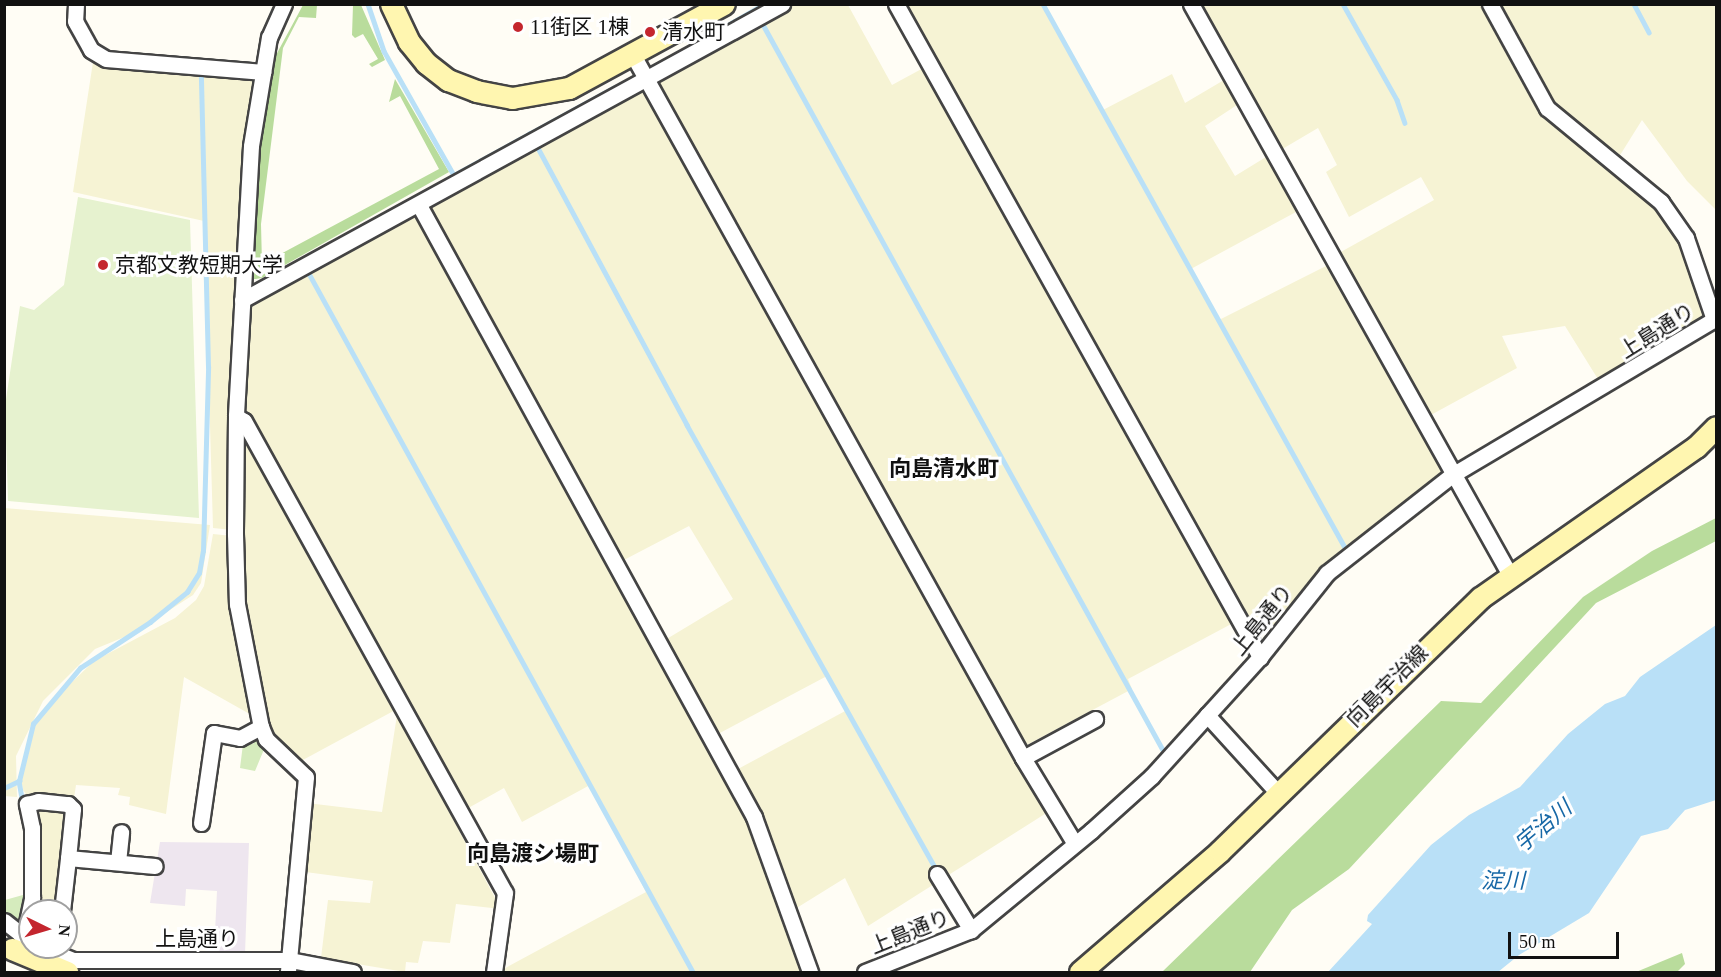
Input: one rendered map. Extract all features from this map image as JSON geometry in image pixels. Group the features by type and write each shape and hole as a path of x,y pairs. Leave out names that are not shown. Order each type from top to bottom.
{"main road":[{"path":"391,4 409,42 426,63 448,80 476,91 512,98 538,96 642,70 724,4"},
{"name":"向島宇治線","path":"1080,972 1175,894 1279,795 1443,630 1510,575 1696,447 1716,427"},
{"path":"14,945 37,972"},
{"path":"14,945 67,972"}],"street":[{"path":"76,4 75,21 92,50 106,59 263,72"},
{"path":"284,4 270,37 250,146 236,416 237,604 261,727 266,739 306,777 289,966"},
{"path":"242,300 535,141 642,70 759,17 782,4"},
{"path":"896,4 1260,657"},
{"path":"1191,4 1452,475 1510,575"},
{"path":"1490,4 1547,108 1661,202 1686,238 1715,319"},
{"path":"642,70 1023,758 1075,844"},
{"path":"419,205 754,817 810,972"},
{"name":"上島通り","path":"865,972 971,930 1075,844 1152,776 1260,657 1327,573 1452,475 1715,319"},
{"path":"236,416 244,422 505,893 494,972"},
{"path":"1207,715 1279,795"},
{"path":"1023,758 1095,719"},
{"path":"201,823 214,733 240,738 261,727"},
{"path":"14,945 26,927 32,898 32,828 27,804 38,801 68,804 73,809 63,899"},
{"path":"118,862 121,832"},
{"path":"68,858 155,866"},
{"path":"937,874 971,930"},
{"path":"4,921 14,945"},
{"name":"上島通り","path":"72,959 289,966 353,972"}],"shaded area":[{"path":"792,5 848,5 892,85 927,66 1235,622 1128,679 1132,689 1021,748 654,81"},
{"path":"904,5 1044,5 1101,111 1172,74 1185,103 1224,80 1237,105 1205,126 1235,176 1266,157 1296,212 1189,270 1217,321 1326,266 1444,476 1273,631 1265,624 1245,631"},
{"path":"1200,5 1716,5 1716,210 1687,181 1642,120 1612,168 1671,219 1712,316 1601,384 1565,326 1502,336 1517,368 1429,416 1339,253 1434,200 1421,177 1349,217 1326,172 1337,165 1318,128 1279,151"},
{"path":"93,62 259,74 232,530 213,528 204,221 73,192"},
{"path":"649,87 1048,812 868,926 845,878 795,909 738,769 847,710 827,676 718,734 665,640 733,599 689,526 622,561 428,208"},
{"path":"414,215 735,790 801,972 498,972 646,892 590,785 522,822 504,788 463,811 240,408 244,309"},
{"path":"245,429 399,708 301,761 271,734 262,716 242,604 238,430"},
{"path":"4,508 210,525 201,583 193,595 134,633 95,649 43,701 16,756 17,797 4,796"},
{"path":"213,534 232,536 255,717 184,677 166,814 129,805 130,797 118,795 120,788 76,785 59,899 33,899 29,798 23,790 20,773 31,731 43,710 94,661 175,618 196,600 204,586"},
{"path":"397,715 501,909 456,904 450,943 423,941 418,963 406,962 405,972 321,958 328,900 370,903 373,881 298,871 307,803 382,812"},
{"path":"160,842 249,843 245,954 214,953 217,891 186,889 185,906 150,903"}],"green space":[{"path":"303,5 317,5 316,18 299,17 283,48 261,224 262,264 439,169 400,96 389,102 395,79 449,172 262,278 248,280 260,144 276,55"},
{"path":"353,5 361,5 385,60 372,67 369,64 378,59 363,34 355,38 352,35"},
{"name":"京都文教短期大学","path":"78,197 190,220 199,518 8,501 5,406 20,306 34,310 64,285"},
{"path":"1716,518 1716,541 1596,603 1349,869 1292,910 1250,972 1162,972 1441,701 1481,703 1583,597 1652,551"},
{"path":"256,739 265,747 255,771 240,768 243,744 253,744"},
{"path":"30,893 28,899 18,899 18,926 5,915 5,900"},
{"path":"1682,953 1685,964 1677,972 1636,972"}],"water":[{"name":"淀川","path":"1716,625 1716,800 1685,810 1668,829 1641,836 1589,913 1519,955 1498,972 1328,972 1372,924 1367,921 1368,915 1431,845 1469,815 1520,787 1568,734 1605,704 1625,696 1640,677"}],"waterway":[{"path":"368,4 384,51 454,175 615,87"},
{"path":"714,33 764,4"},
{"path":"1043,4 1347,551"},
{"path":"1343,4 1397,100 1405,123"},
{"path":"1634,4 1649,32"},
{"path":"755,10 1163,750"},
{"path":"4,788 19,781 33,724 80,668 150,622 187,592 199,573 203,551 208,367 201,72"},
{"path":"530,133 687,425 936,869"},
{"path":"306,268 693,972"},
{"path":"19,781 22,798"}],"place":[{"name":"11街区 1棟","path":"518,27"},
{"name":"清水町","path":"650,32"},
{"name":"京都文教短期大学","path":"103,265"}],"district":[{"name":"向島清水町","path":"944,469"},
{"name":"向島渡シ場町","path":"533,854"}],"water label":[{"name":"宇治川","path":"1543,826"}]}
